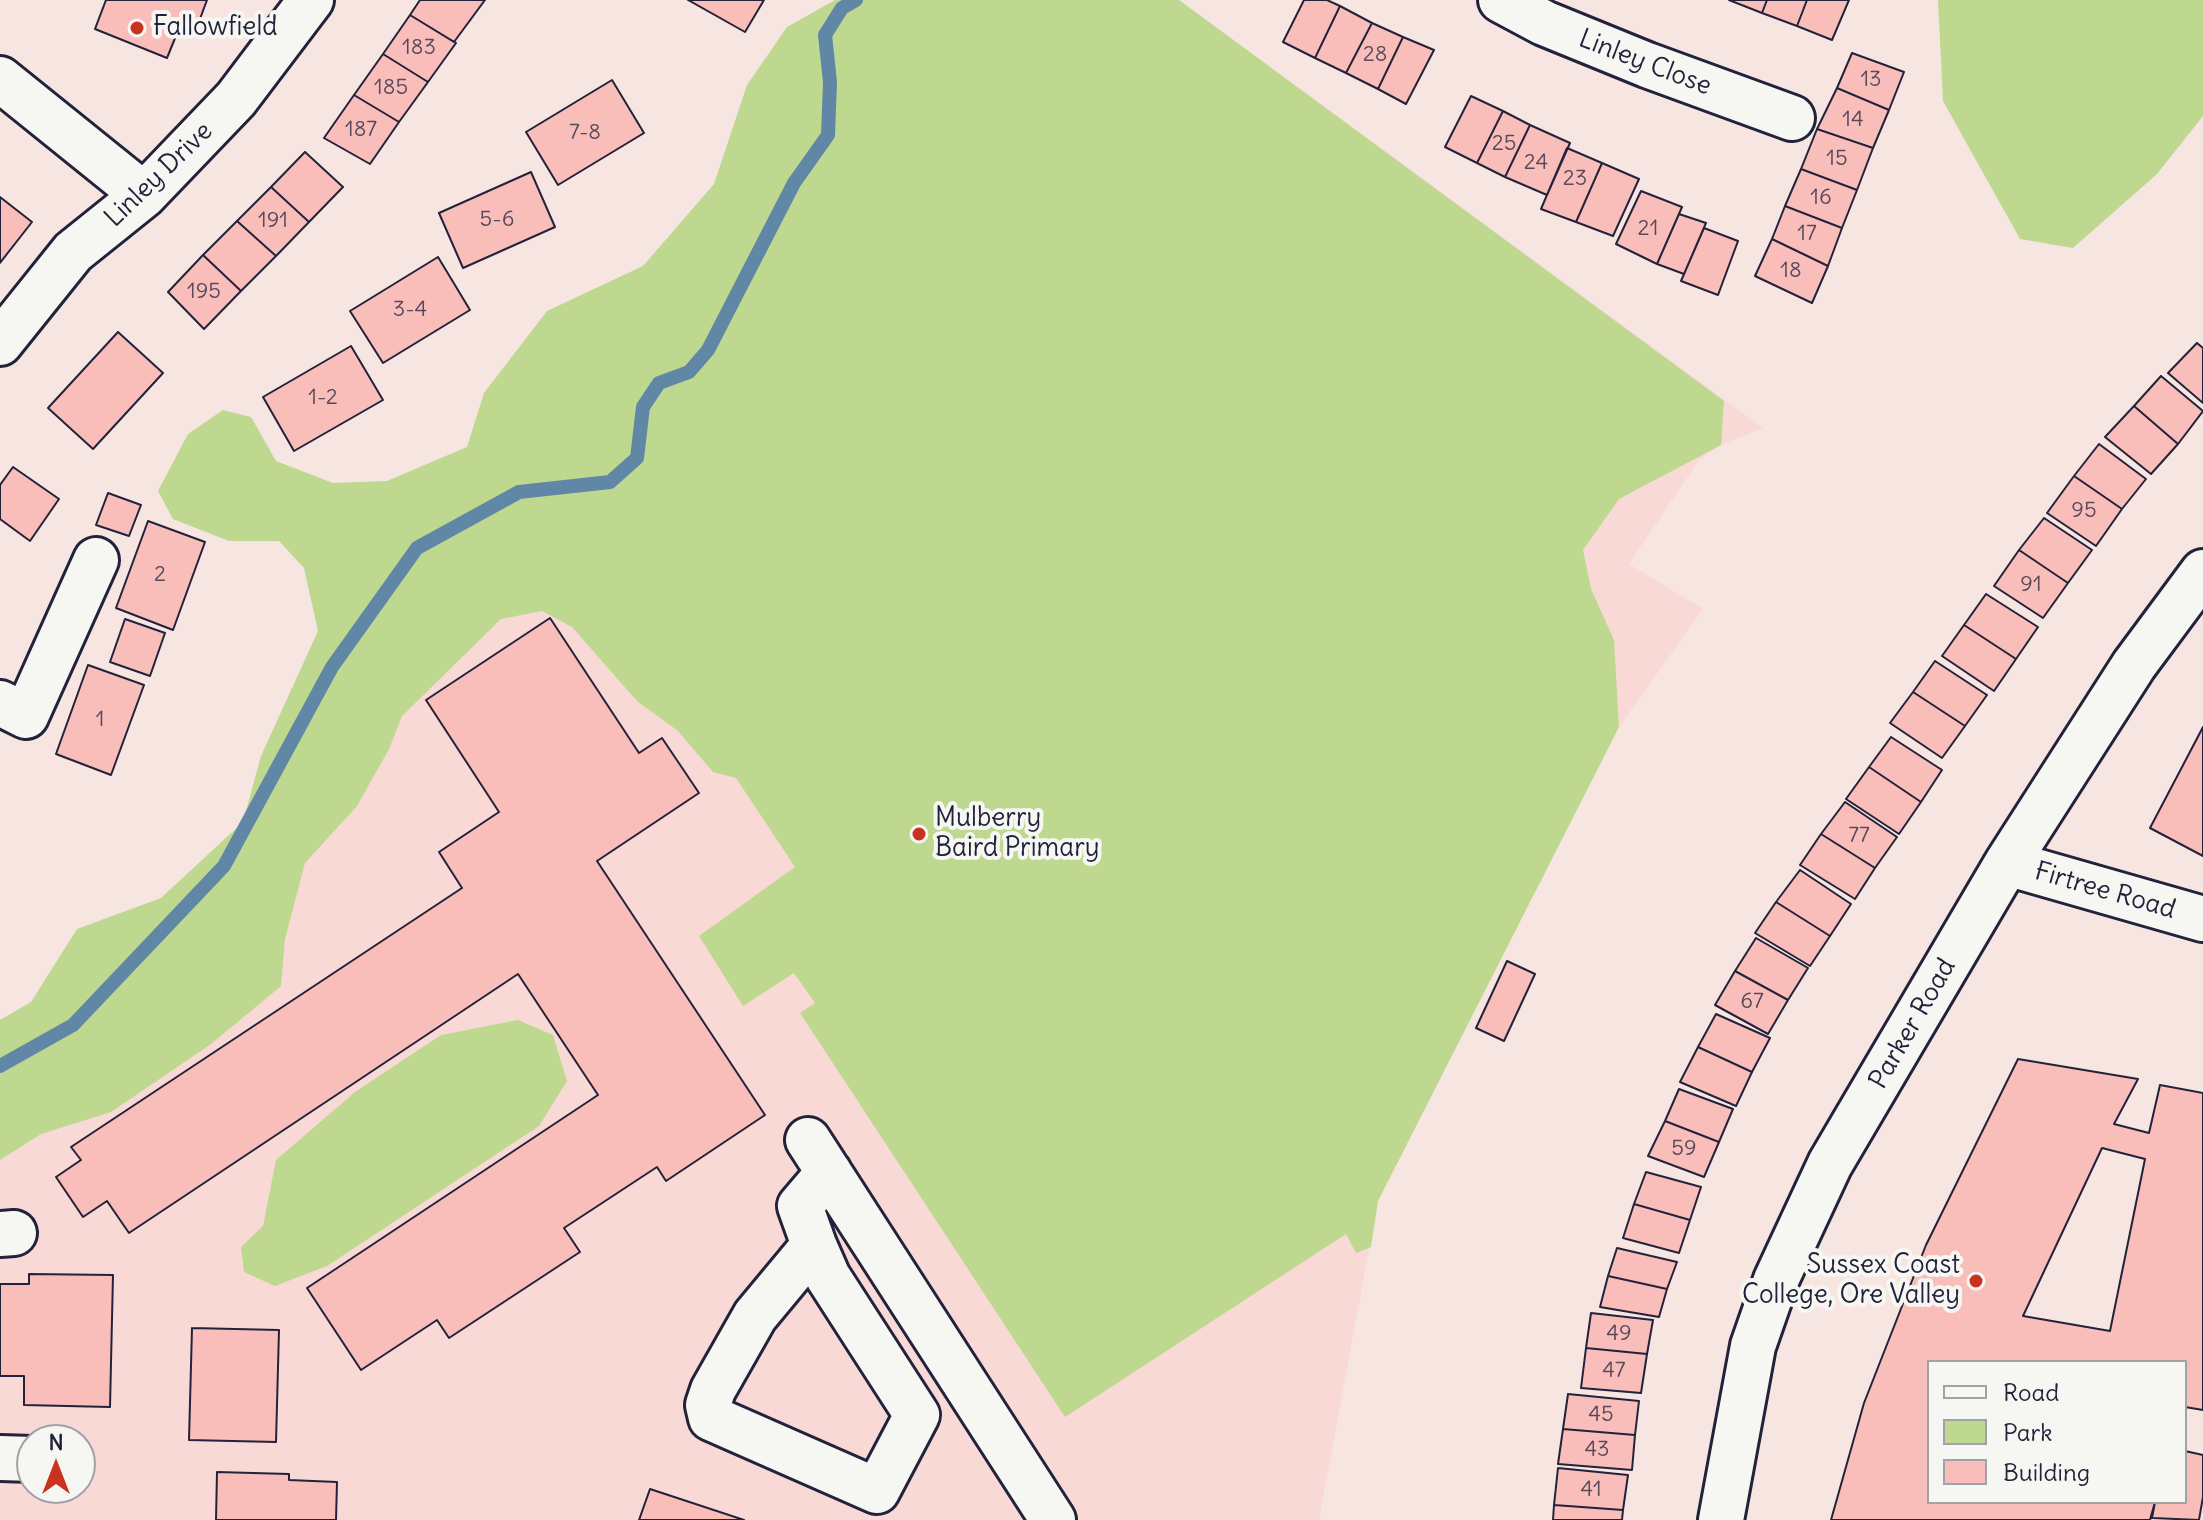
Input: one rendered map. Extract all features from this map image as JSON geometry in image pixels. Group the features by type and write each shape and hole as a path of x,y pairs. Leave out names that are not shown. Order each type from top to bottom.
{"street":[{"name":"Linley Drive","path":"0,343 73,252 144,195 236,99 311,0"},
{"name":"Linley Close","path":"1501,0 1544,23 1617,53 1792,118"},
{"path":"0,79 144,195"},
{"path":"0,703 26,716 96,560"},
{"name":"Parker Road","path":"1721,1520 1741,1394 1753,1346 1776,1280 1830,1164 2007,863 2134,665 2203,572"},
{"name":"Firtree Road","path":"2007,863 2203,919"},
{"path":"814,1245 755,1316 713,1390 708,1405 711,1418 877,1491 917,1415 828,1277 814,1245 800,1206 819,1156 1053,1520"}],"shaded area":[{"name":"Mulberry Baird Primary","path":"893,0 1179,0 1763,428 1721,445 1699,460 1629,564 1703,609 1619,727 1378,1201 1319,1520 0,1520 0,1084 235,940"}],"green space":[{"name":"Mulberry Baird Primary","path":"835,0 1179,0 1724,401 1721,445 1619,499 1583,550 1591,589 1614,640 1619,727 1378,1201 1371,1247 1356,1253 1346,1234 1065,1417 800,1013 815,1003 794,973 743,1006 699,936 795,867 736,778 713,772 678,731 637,701 572,627 542,611 501,619 402,716 389,749 357,806 305,863 285,939 281,986 211,1044 111,1112 41,1134 0,1160 0,1020 31,1002 77,929 161,898 243,822 261,756 318,631 304,568 279,541 229,541 173,519 158,491 188,434 223,410 251,417 276,461 333,483 387,481 467,447 484,393 547,311 643,266 714,184 747,85 787,27"},
{"path":"1938,0 2203,0 2203,116 2157,174 2073,248 2020,239 1943,101"},
{"path":"518,1020 553,1035 567,1081 539,1126 327,1266 275,1286 244,1272 241,1247 263,1226 276,1160 355,1092 441,1035"}],"building":[{"name":"Fallowfield","path":"106,0 207,0 197,27 182,21 167,58 95,29"},
{"path":"420,0 485,0 454,42 410,15"},
{"path":"688,0 764,0 745,32"},
{"path":"1304,0 1327,0 1340,6 1315,58 1283,42"},
{"path":"1729,0 1767,0 1762,13"},
{"path":"1767,0 1807,0 1797,26 1762,13"},
{"path":"1807,0 1849,0 1832,40 1797,26"},
{"path":"1340,6 1372,23 1346,73 1315,58"},
{"path":"410,15 456,43 428,82 383,54"},
{"path":"1372,23 1403,37 1378,89 1346,73"},
{"path":"1403,37 1434,50 1406,104 1378,89"},
{"path":"1852,53 1904,72 1889,110 1837,88"},
{"path":"383,54 428,82 399,122 354,95"},
{"path":"612,80 644,133 558,185 526,132"},
{"path":"1837,88 1889,110 1873,148 1817,129"},
{"path":"354,95 399,122 370,164 324,138"},
{"path":"1471,96 1503,111 1477,163 1445,147"},
{"path":"1503,111 1530,125 1505,177 1477,163"},
{"path":"1530,125 1570,143 1547,195 1505,177"},
{"path":"1817,129 1873,148 1857,190 1801,169"},
{"path":"1567,148 1602,163 1576,222 1541,209"},
{"path":"305,152 343,187 309,222 271,187"},
{"path":"1602,163 1639,179 1613,236 1576,222"},
{"path":"1801,169 1857,190 1842,228 1785,206"},
{"path":"531,172 555,227 463,268 439,213"},
{"path":"271,187 309,222 276,256 237,221"},
{"path":"1641,191 1682,207 1657,264 1616,244"},
{"path":"0,197 32,222 0,263"},
{"path":"1785,206 1842,228 1828,266 1772,239"},
{"path":"1679,214 1706,223 1684,274 1657,264"},
{"path":"237,221 276,256 241,291 203,255"},
{"path":"1704,228 1738,241 1718,295 1681,281"},
{"path":"1772,239 1828,266 1812,303 1755,276"},
{"path":"203,255 241,291 204,329 168,292"},
{"path":"438,257 470,310 383,363 350,311"},
{"path":"118,332 163,373 93,449 48,408"},
{"path":"2197,343 2203,348 2203,403 2168,373"},
{"path":"351,346 383,400 294,451 263,397"},
{"path":"2161,376 2203,411 2178,444 2134,406"},
{"path":"2134,406 2178,444 2151,474 2105,437"},
{"path":"2099,444 2146,479 2122,509 2074,476"},
{"path":"13,467 59,499 30,541 0,519 0,485"},
{"path":"2074,476 2122,509 2096,546 2047,513"},
{"path":"108,493 141,505 129,536 96,525"},
{"path":"2044,518 2092,550 2068,583 2019,550"},
{"path":"148,521 205,542 173,630 116,608"},
{"path":"2019,550 2068,583 2043,618 1994,586"},
{"path":"1986,594 2038,627 2016,659 1964,625"},
{"path":"550,618 639,753 662,738 699,793 597,861 765,1115 666,1181 657,1167 564,1228 580,1252 449,1338 437,1320 361,1370 307,1288 598,1095 518,974 129,1233 107,1201 83,1217 56,1177 81,1160 71,1147 462,888 439,852 499,812 426,700"},
{"path":"125,619 165,633 150,676 110,662"},
{"path":"1964,625 2016,659 1994,691 1942,656"},
{"path":"1935,661 1987,695 1965,726 1913,692"},
{"path":"88,665 144,685 111,775 56,754"},
{"path":"1913,692 1965,726 1942,758 1890,723"},
{"path":"2203,727 2203,856 2150,828"},
{"path":"1891,737 1942,770 1921,802 1869,767"},
{"path":"1869,767 1921,802 1899,834 1846,799"},
{"path":"1845,802 1897,837 1875,868 1821,834"},
{"path":"1821,834 1875,868 1855,899 1800,865"},
{"path":"1800,870 1851,904 1830,936 1776,902"},
{"path":"1776,902 1830,936 1810,966 1755,933"},
{"path":"1756,938 1808,968 1788,1000 1735,971"},
{"path":"1507,961 1535,974 1504,1041 1476,1028"},
{"path":"1735,971 1788,1000 1768,1034 1715,1005"},
{"path":"1716,1014 1770,1038 1752,1072 1698,1047"},
{"path":"1698,1047 1752,1072 1736,1106 1680,1082"},
{"name":"Sussex Coast College, Ore Valley","path":"2018,1059 2138,1079 2114,1124 2149,1133 2160,1085 2203,1093 2203,1410 2187,1407 2187,1360 1927,1360 1927,1504 2154,1504 2150,1520 1831,1520 1864,1403 1926,1245","holes":["2102,1148 2145,1159 2110,1331 2023,1316"]},
{"path":"1679,1089 1733,1109 1719,1142 1665,1121"},
{"path":"1665,1121 1719,1142 1704,1177 1648,1156"},
{"path":"1646,1172 1701,1187 1690,1220 1634,1204"},
{"path":"1634,1204 1690,1220 1679,1253 1623,1238"},
{"path":"1617,1248 1677,1262 1667,1289 1608,1276"},
{"path":"29,1274 113,1275 110,1407 24,1405 24,1376 0,1376 0,1284 29,1284"},
{"path":"1608,1276 1667,1289 1659,1317 1600,1307"},
{"path":"1591,1313 1653,1320 1647,1354 1586,1348"},
{"path":"192,1328 279,1330 276,1442 189,1440"},
{"path":"1586,1348 1647,1354 1641,1393 1581,1388"},
{"path":"1568,1394 1639,1401 1635,1435 1563,1429"},
{"path":"1563,1429 1635,1435 1632,1470 1558,1464"},
{"path":"2187,1451 2203,1455 2203,1497 2199,1520 2152,1518 2155,1504 2187,1504"},
{"path":"1558,1468 1628,1475 1623,1510 1554,1505"},
{"path":"217,1472 289,1474 289,1480 337,1482 336,1520 216,1520"},
{"path":"650,1489 744,1520 639,1520"},
{"path":"1554,1505 1623,1510 1622,1520 1553,1520"}],"waterway":[{"path":"0,1066 73,1025 224,866 332,667 417,548 519,492 610,482 637,458 643,407 659,383 689,372 708,350 794,183 828,135 830,82 825,35 842,8 856,0"}],"place":[{"name":"Fallowfield","path":"137,28"},
{"name":"Mulberry Baird Primary","path":"919,834"},
{"name":"Sussex Coast College, Ore Valley","path":"1976,1281"}]}
